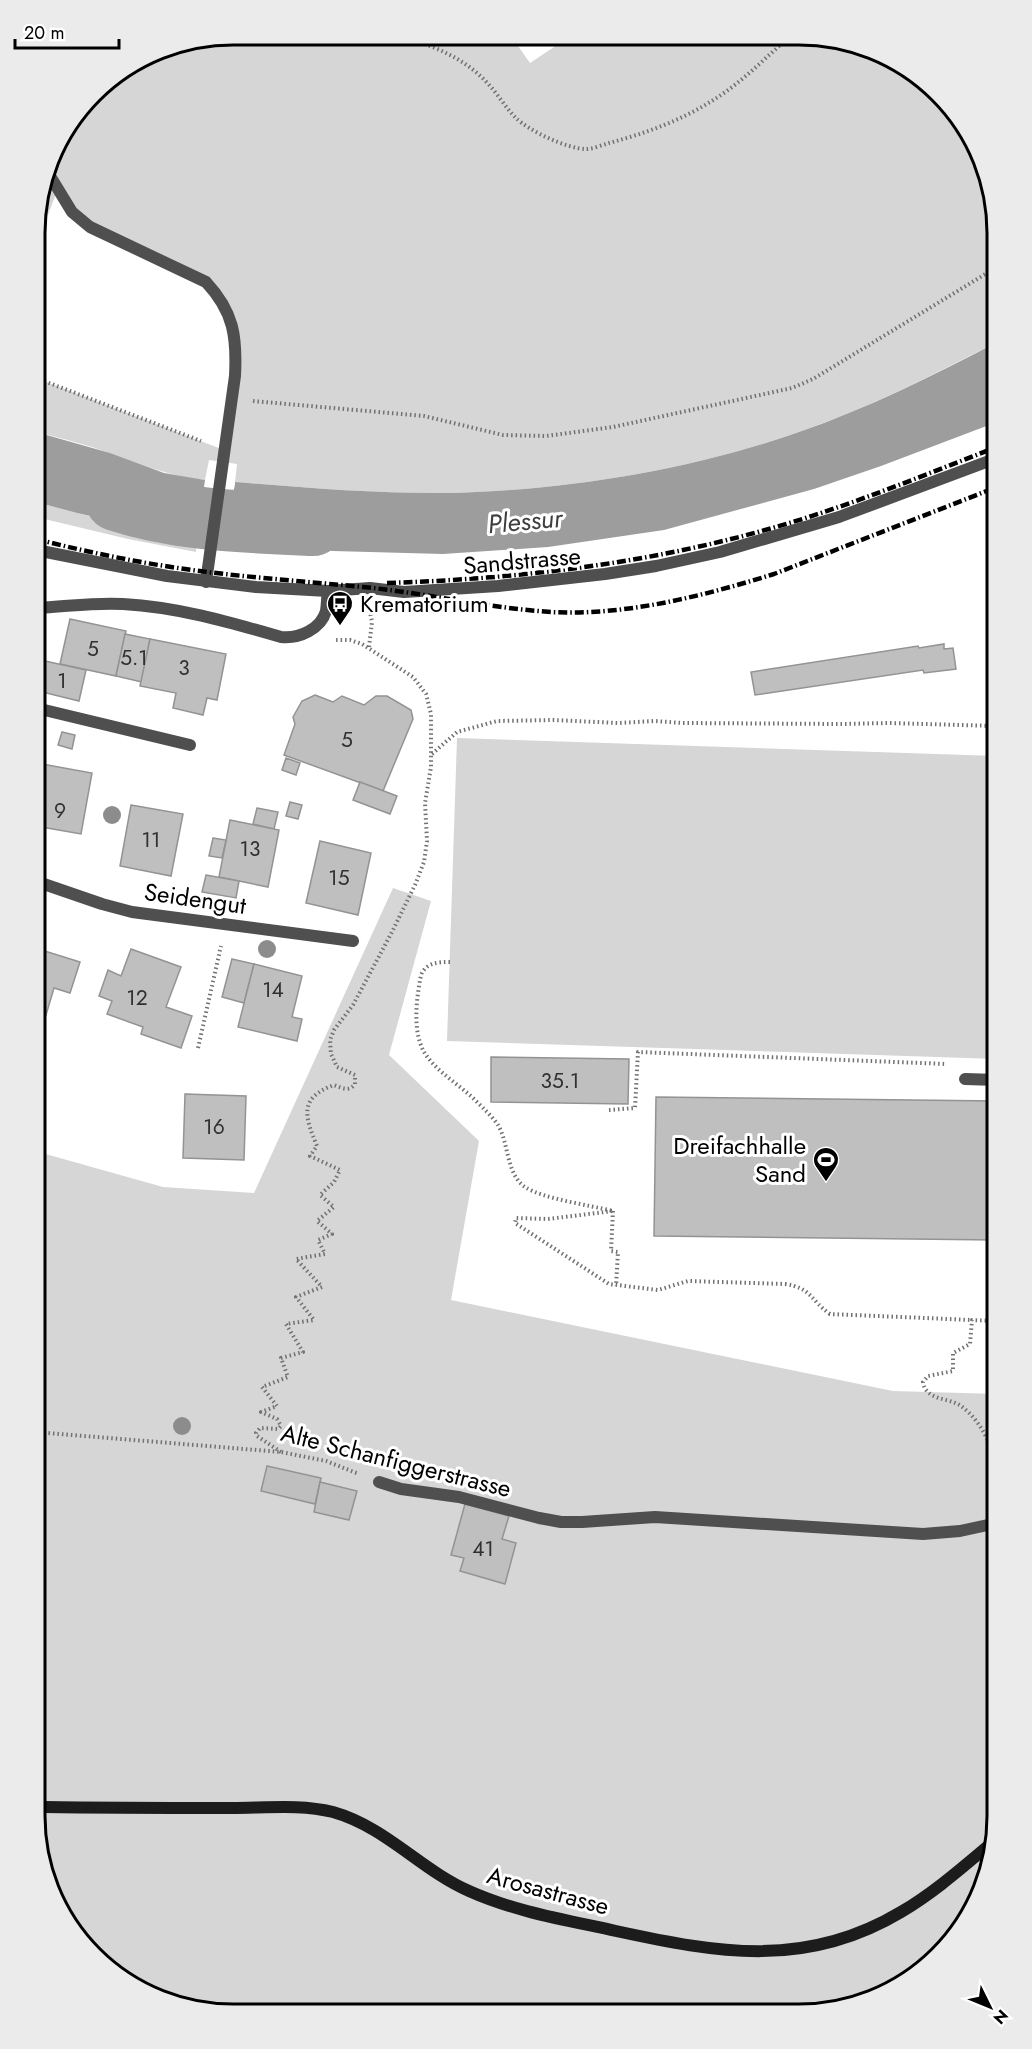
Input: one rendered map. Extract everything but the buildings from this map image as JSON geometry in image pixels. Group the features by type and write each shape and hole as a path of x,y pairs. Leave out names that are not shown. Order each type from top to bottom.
{"main road":[{"name":"Arosastrasse","path":"45,1807 318,1809 366,1825 457,1885 511,1908 683,1945 744,1952 802,1948 856,1935 916,1902 983,1849"}],"street":[{"path":"53,180 72,212 90,227 207,282 217,293 233,324 236,343 232,399 206,582"},
{"name":"Sandstrasse","path":"45,552 206,582 328,591 370,588 404,592 498,586 605,574 720,552 840,517 987,462"},
{"path":"45,607 97,604 151,606 202,615 286,638 301,635 322,620 326,611 328,591"},
{"path":"45,710 190,745"},
{"name":"Seidengut","path":"45,884 116,908 353,941"},
{"path":"965,1079 987,1080"},
{"name":"Alte Schanfiggerstrasse","path":"379,1482 401,1489 459,1497 561,1522 655,1517 923,1534 987,1526"}],"path":[{"path":"431,45 457,58 489,84 517,119 536,132 567,145 587,149 633,137 711,102 780,45"},
{"path":"232,399 424,416 503,435 546,436 614,427 792,388 813,379 987,274"},
{"path":"45,382 224,456"},
{"path":"369,647 372,622 370,612"},
{"path":"281,1452 256,1436 255,1432 260,1428 278,1429 281,1425 277,1419 261,1412 277,1406 262,1387 288,1377 281,1358 303,1352 286,1324 314,1320 296,1297 322,1287 296,1260 325,1254 318,1240 332,1234 317,1221 334,1207 320,1195 334,1182 340,1170 310,1156 316,1146 307,1121 307,1110 309,1102 316,1093 334,1085 344,1089 351,1088 356,1081 353,1073 340,1069 335,1064 331,1054 330,1040 334,1030 353,1005 393,932 420,873 427,841 425,803 431,754 431,714 426,694 413,677 369,647 350,640 332,639 314,627"},
{"path":"431,754 457,732 483,723 508,720 987,726"},
{"path":"198,1048 226,924"},
{"path":"450,962 434,963 421,975 418,1032 424,1053 496,1122 504,1138 516,1176 522,1185 543,1194 613,1211"},
{"path":"609,1110 635,1108 638,1052 967,1065 965,1079"},
{"path":"613,1211 548,1219 516,1218 515,1223 609,1284 616,1286 658,1290 688,1281 785,1284 798,1286 808,1292 821,1308 830,1314 987,1321"},
{"path":"613,1211 611,1251 618,1252 616,1286"},
{"path":"972,1320 970,1344 953,1353 953,1371 928,1376 923,1386 929,1394 953,1402 966,1410 984,1432 987,1440"},
{"name":"Alte Schanfiggerstrasse","path":"45,1433 281,1452 326,1461 379,1482"}],"shaded area":[{"path":"233,45 517,45 530,63 557,45 811,45 835,49 882,64 923,92 940,109 968,150 977,173 987,221 987,347 875,402 825,423 715,457 628,476 540,488 452,493 398,493 235,482 237,464 209,460 205,480 180,476 45,434 45,381 224,450 236,357 217,293 90,227 57,191 45,223 51,185 59,161 70,139 92,109 109,92 139,70 185,51"},
{"path":"45,504 197,539 196,552 45,519"},
{"path":"457,738 987,756 987,1059 447,1041"},
{"path":"393,888 431,901 389,1055 479,1141 451,1300 893,1391 987,1394 987,1828 973,1888 962,1910 932,1949 913,1965 882,1985 835,2000 799,2004 233,2004 185,1998 150,1985 109,1957 92,1940 64,1899 55,1876 47,1840 45,1816 45,1154 163,1187 254,1193"}],"water":[{"path":"987,347 987,426 814,489 664,530 548,547 443,554 333,551 226,542 235,482 371,492 452,493 540,488 628,476 715,457 799,432 850,413"},
{"path":"45,435 110,453 164,473 205,480 197,539 45,504"}],"pier":[{"path":"206,477 208,480 200,540 197,542"},
{"path":"235,479 226,545 223,541 232,482"}],"waterway":[{"name":"Plessur","path":"116,500 189,516 313,525"}],"railway":[{"path":"387,583 528,574 621,562 712,544 819,514 987,451"},
{"path":"45,541 124,559 201,571 387,590 527,610 608,611 692,597 774,574 987,491"}],"place":[{"name":"Krematorium","path":"340,627"},
{"name":"Dreifachhalle Sand","path":"826,1183"}]}
